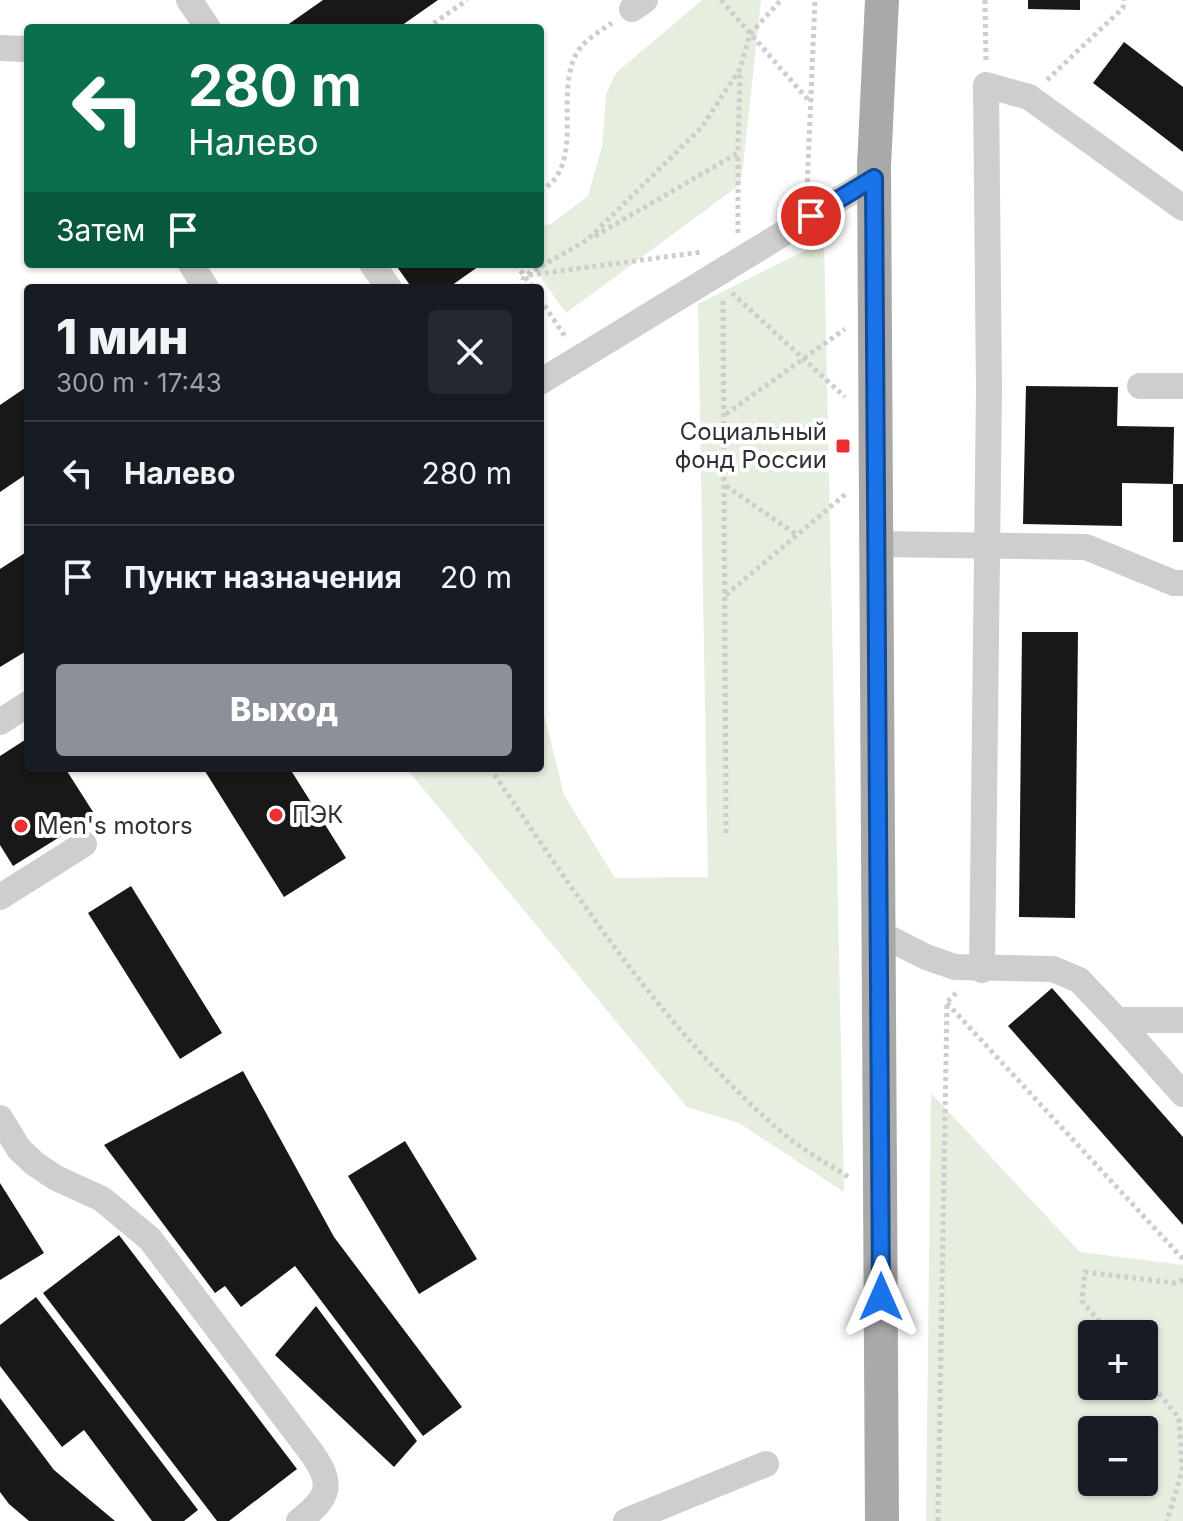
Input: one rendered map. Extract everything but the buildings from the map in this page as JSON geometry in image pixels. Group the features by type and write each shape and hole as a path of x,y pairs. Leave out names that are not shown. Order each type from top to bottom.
{"main road":[{"path":"882,0 874,178 882,1521"}],"street":[{"path":"189,0 205,24"},
{"path":"0,48 24,49"},
{"path":"982,970 987,544 986,85 1029,97 1183,208"},
{"path":"544,380 874,178"},
{"path":"1140,386 1183,386"},
{"path":"876,544 1086,547 1174,583 1183,583"},
{"path":"0,722 24,707"},
{"path":"0,897 84,844"},
{"path":"879,933 926,957 955,967 982,970 1053,969 1079,980 1183,1094"},
{"path":"1117,1020 1183,1020"},
{"path":"0,1118 19,1149 35,1164 56,1178 102,1199 150,1239 311,1452 326,1473 326,1492 319,1506 299,1521"},
{"path":"626,1521 766,1464"}],"path":[{"path":"433,24 467,0"},
{"path":"721,0 811,103"},
{"path":"738,247 740,69 750,34 781,0"},
{"path":"807,192 815,0"},
{"path":"985,0 986,85"},
{"path":"1029,97 1123,8 1124,0"},
{"path":"544,188 553,182 564,163 566,83 574,59 585,42 632,9"},
{"path":"587,240 701,128 740,69"},
{"path":"544,265 738,153"},
{"path":"524,276 707,251"},
{"path":"519,268 530,284"},
{"path":"522,284 524,276 538,268"},
{"path":"723,284 848,400"},
{"path":"723,299 726,833"},
{"path":"725,415 856,322"},
{"path":"725,485 797,535"},
{"path":"726,595 851,490"},
{"path":"493,772 567,882 679,1033 781,1132 855,1182"},
{"path":"938,1521 947,1002 982,970"},
{"path":"947,1002 1183,1259"},
{"path":"1098,1320 1082,1301 1085,1272 1174,1283 1183,1280"},
{"path":"1158,1392 1181,1420 1182,1471 1167,1521"}],"green space":[{"path":"702,0 761,0 741,184 566,313 534,268 544,268 544,225 551,224 588,196 602,147 606,94 616,73"},
{"path":"824,241 844,1192 739,1123 687,1107 409,772 544,772 544,714 564,795 615,878 708,877 698,304"},
{"path":"931,1093 1080,1252 1183,1265 1183,1521 926,1521"}],"place":[{"name":"Социальный фонд России","path":"843,446"},
{"name":"ПЭК","path":"276,815"},
{"name":"Men's motors","path":"21,826"}],"route":[{"path":"811,216 874,178 881,1297"}]}
